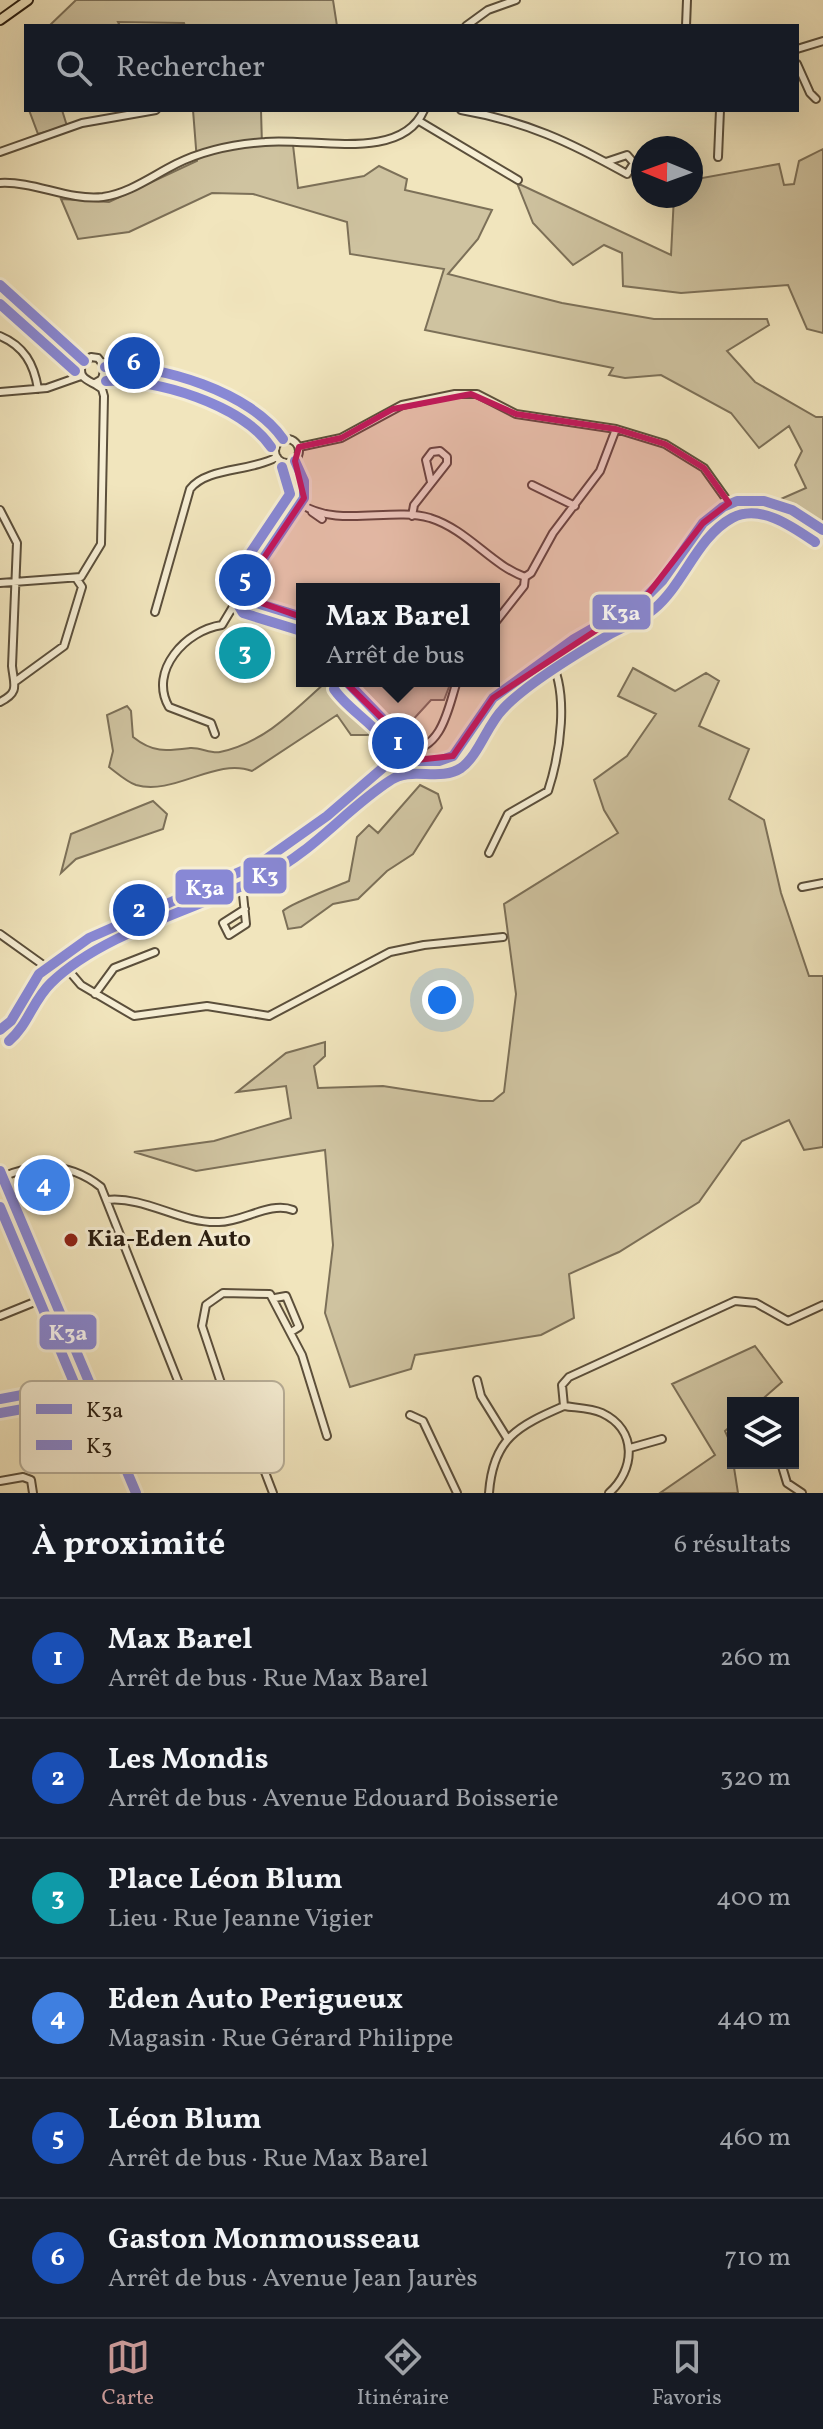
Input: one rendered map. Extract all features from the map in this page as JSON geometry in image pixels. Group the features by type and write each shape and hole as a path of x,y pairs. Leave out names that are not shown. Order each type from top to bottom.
{"main road":[{"path":"0,18 18,0"},
{"path":"0,18 28,0"},
{"path":"1,1175 89,1381"},
{"path":"128,1473 136,1493"}],"street":[{"path":"469,24 488,10 516,0"},
{"path":"686,24 687,0"},
{"path":"799,48 823,41"},
{"path":"799,68 816,99"},
{"path":"0,152 82,123 145,112"},
{"path":"0,183 102,197 131,188 204,154 264,142 369,143 396,138 419,121 423,112"},
{"path":"471,112 524,123 606,162"},
{"path":"718,157 720,112"},
{"path":"419,121 518,180"},
{"path":"0,285 84,361"},
{"path":"0,336 17,345 29,359 38,389"},
{"path":"84,361 98,358 105,367"},
{"path":"81,376 84,361"},
{"path":"105,367 128,365 228,396 262,414 283,439"},
{"path":"95,383 102,379 105,367"},
{"path":"0,392 38,389 81,376 95,383 104,396 102,538 86,572 76,578 0,583"},
{"path":"299,447 341,438 402,405 477,394 516,414 616,429 665,444 694,459 718,485 729,503"},
{"path":"500,616 524,586 525,577 531,573 553,533 600,471 616,429"},
{"path":"277,457 277,445 283,439 292,439 299,447"},
{"path":"215,734 211,723 188,717 169,707 162,693 162,682 168,666 193,633 222,625 234,605 245,597 249,580 301,504 306,486 295,461 299,447"},
{"path":"412,516 414,505 448,460 440,451 432,452 426,460 431,482"},
{"path":"277,457 285,463 295,461"},
{"path":"155,612 190,489 202,477 255,468 277,457"},
{"path":"532,485 575,506"},
{"path":"0,1030 7,1026 32,982 46,967 89,938 262,862 327,816 379,769 407,761 439,761 453,756 493,698 549,657 644,599 662,581 703,523 729,503 750,500 777,504 823,530"},
{"path":"301,504 322,519"},
{"path":"310,509 412,516 458,530 525,577"},
{"path":"0,510 17,538 12,666 16,681 13,694 0,702"},
{"path":"16,681 64,646 82,587 76,578"},
{"path":"245,597 296,615"},
{"path":"489,853 508,814 548,791 552,778 558,745 559,701 556,671 549,657"},
{"path":"350,687 402,738 408,751 407,761"},
{"path":"408,751 423,747 439,734 455,687"},
{"path":"240,871 245,909"},
{"path":"802,887 823,883"},
{"path":"0,934 46,967"},
{"path":"58,958 95,994 134,1016 207,1006 273,1016 398,949 503,937"},
{"path":"95,994 114,968 155,952"},
{"path":"1,1175 37,1166 54,1166 101,1187 178,1381"},
{"path":"107,1200 162,1208 218,1223 280,1206 293,1210"},
{"path":"220,1381 202,1326 206,1305 223,1293 265,1293 275,1298 286,1296 299,1321 299,1327 291,1332"},
{"path":"0,1316 52,1295"},
{"path":"275,1298 302,1355 327,1436"},
{"path":"564,1406 562,1385 569,1377 735,1301 756,1303 788,1321 823,1305"},
{"path":"477,1380 481,1396 507,1438"},
{"path":"489,1493 494,1461 507,1438 523,1426 564,1406 607,1415 619,1427 630,1448 626,1473 609,1493"},
{"path":"0,1413 20,1409"},
{"path":"410,1415 423,1421 457,1493"},
{"path":"630,1448 662,1439"},
{"path":"783,1469 787,1483 802,1493"},
{"path":"265,1473 273,1493"},
{"path":"0,1481 23,1477 31,1480 33,1493"}],"highlighted area":[{"path":"471,394 516,414 616,429 665,444 704,468 729,503 703,523 644,599 493,698 453,756 407,761 402,738 346,683 342,640 321,624 245,597 249,580 304,498 295,461 299,447 341,438 393,409"}],"shaded area":[{"path":"76,0 333,0 337,24 118,22 51,24"},
{"path":"30,112 63,112 67,126 38,134"},
{"path":"193,112 261,112 262,145 293,145 298,188 364,176 379,166 407,179 405,190 492,210 478,239 448,274 562,303 654,319 767,319 769,325 727,351 755,382 816,417 823,417 823,524 781,499 806,488 795,465 802,451 789,426 759,448 731,413 661,375 625,378 609,375 613,368 425,330 444,269 350,254 347,222 253,194 212,193 129,232 78,239 61,199 109,202 197,161"},
{"path":"823,149 823,333 807,329 788,285 681,293 623,286 622,253 604,245 573,265 533,223 517,183 671,255 673,208 703,208 703,178 779,164 784,185 794,184 799,161"},
{"path":"633,668 675,691 706,673 719,681 699,726 749,749 729,799 764,820 781,893 809,976 823,976 823,1147 804,1150 789,1120 742,1141 699,1202 619,1252 569,1274 574,1318 541,1335 415,1355 411,1369 350,1387 325,1313 333,1245 325,1150 196,1171 134,1152 214,1141 291,1118 286,1086 237,1092 286,1053 325,1042 325,1056 314,1066 318,1088 383,1086 480,1101 493,1101 504,1092 516,994 504,904 618,833 604,810 594,780 627,756 656,714 618,696"},
{"path":"320,687 449,687 444,700 431,700 409,724 367,735 351,735 337,715 252,771 224,769 150,787 133,784 109,767 113,751 107,715 127,706 131,711 133,737 160,750 194,748 220,752 236,748 265,733"},
{"path":"420,785 438,794 442,808 413,854 387,871 358,899 333,904 301,927 288,929 283,911 349,881 357,837 369,825 378,833"},
{"path":"153,801 167,814 163,829 76,859 61,873 71,834"},
{"path":"755,1346 782,1382 765,1397 727,1397 727,1469 734,1469 738,1493 660,1493 715,1455 672,1384"}],"transit line":[{"name":"K3a","path":"0,285 84,361"},
{"name":"K3","path":"0,304 75,371"},
{"name":"K3a","path":"105,367 151,370 203,384 250,408 283,439"},
{"name":"K3","path":"106,381 149,384 196,397 240,419 258,432 271,447"},
{"name":"K3a","path":"295,461 304,481 304,498 249,580 245,592 250,601 296,615"},
{"name":"K3","path":"282,467 290,494 237,573 231,593 243,613 296,629"},
{"name":"K3a","path":"0,1030 11,1021 39,974 89,938 262,862 327,816 385,766 399,761 439,761 453,756 493,698 574,639 644,599 662,581 703,523 723,507 737,501 764,501 792,510 823,530"},
{"name":"K3","path":"9,1041 51,983 97,949 266,875 300,854 375,791 399,776 444,774 461,768 473,756 497,716 513,699 570,658 654,609 665,599 709,537 732,518 743,514 765,515 815,542"},
{"name":"K3a","path":"352,687 401,738 407,761"},
{"name":"K3","path":"334,689 378,732 391,751 393,762"},
{"name":"K3a","path":"0,1171 89,1381"},
{"name":"K3","path":"0,1207 73,1381"},
{"name":"K3","path":"0,1399 20,1395"},
{"name":"K3a","path":"0,1413 20,1409"},
{"name":"K3a","path":"128,1473 136,1493"}],"place":[{"name":"Gaston Monmousseau","path":"134,363"},
{"name":"Léon Blum","path":"245,580"},
{"name":"Place Léon Blum","path":"245,653"},
{"name":"Max Barel","path":"398,743"},
{"name":"Les Mondis","path":"139,910"},
{"name":"Eden Auto Perigueux","path":"44,1185"},
{"name":"Kia-Eden Auto","path":"71,1240"}]}
